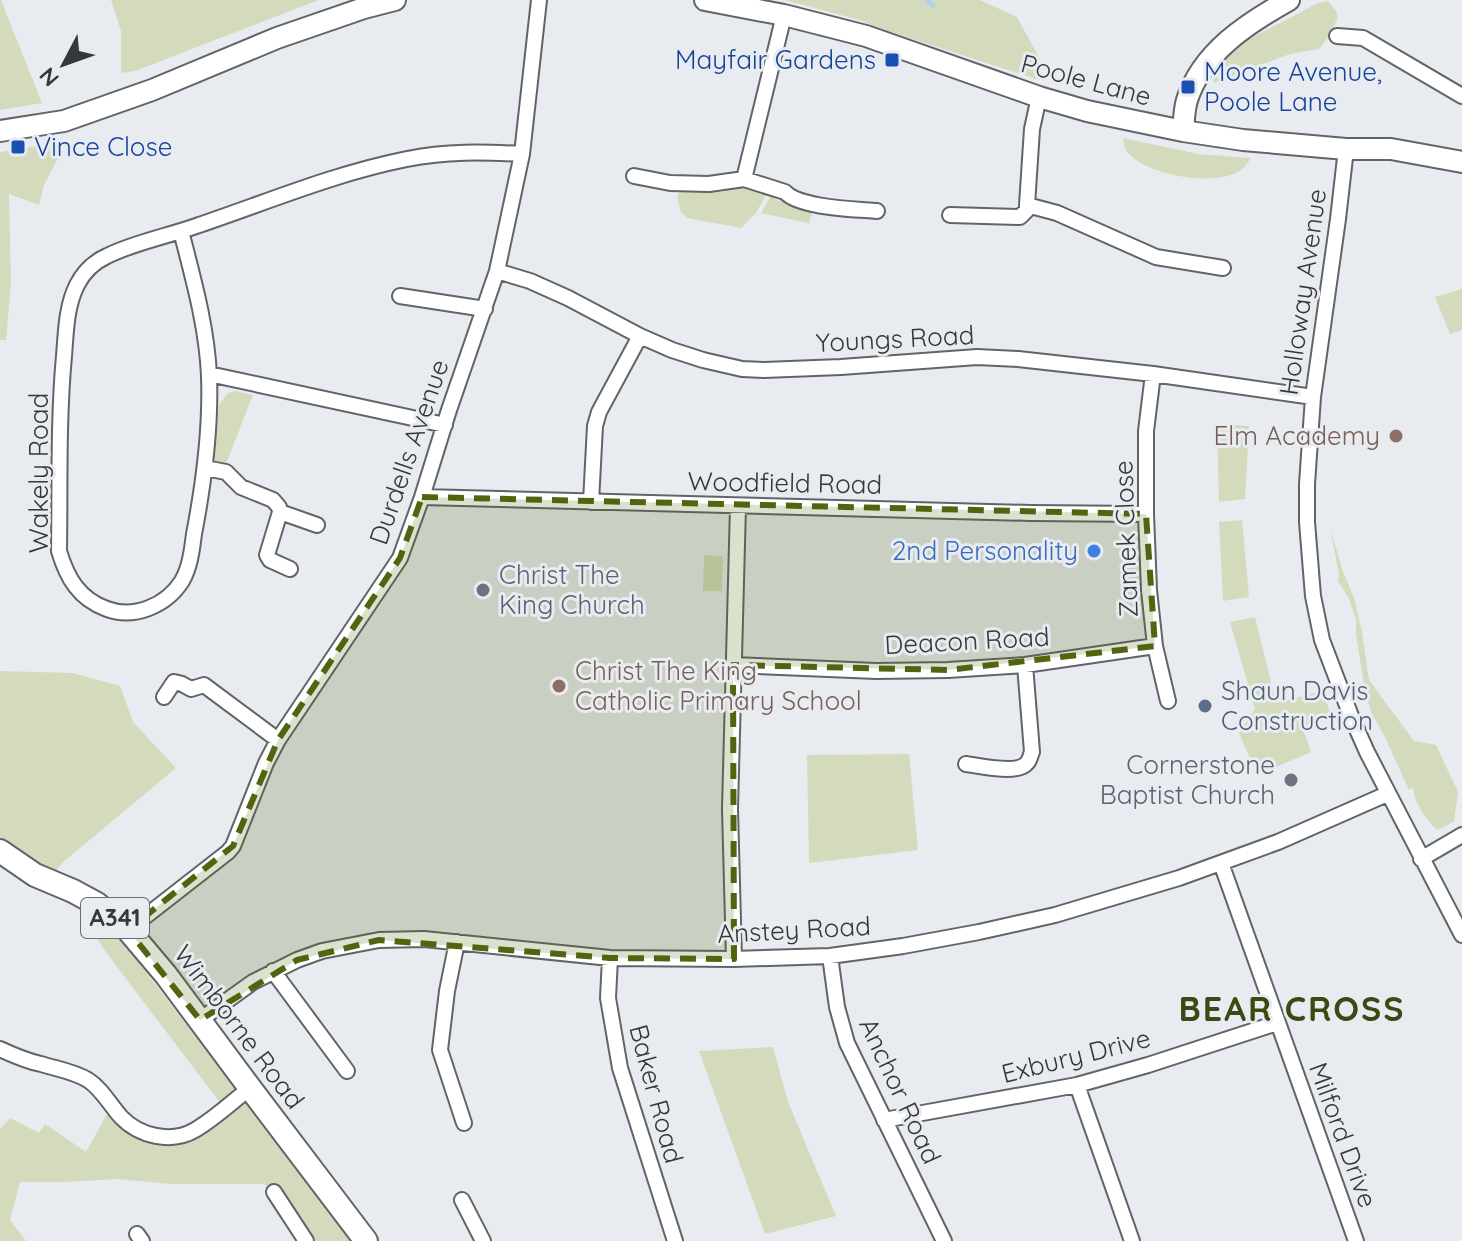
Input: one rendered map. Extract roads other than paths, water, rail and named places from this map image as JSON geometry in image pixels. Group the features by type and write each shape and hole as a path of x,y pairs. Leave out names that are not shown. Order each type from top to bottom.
{"main road":[{"name":"Wimborne Road","path":"0,851 47,882 97,904 128,930 166,975 366,1241"}],"street":[{"path":"0,131 64,121 152,90 277,38 395,0"},
{"name":"Durdells Avenue","path":"128,930 233,846 278,740 400,558 497,271 522,154 539,0"},
{"name":"Poole Lane","path":"705,0 784,15 866,36 1087,111 1243,140 1346,149 1391,149 1462,162"},
{"path":"1183,131 1188,98 1201,69 1224,44 1282,2"},
{"path":"744,179 784,15"},
{"path":"1337,36 1363,38 1462,96"},
{"path":"950,215 1020,217 1027,210 1032,129 1039,97"},
{"name":"Holloway Avenue","path":"1346,149 1313,397 1307,472 1307,522 1313,596 1322,640 1367,752 1460,929"},
{"name":"Wakely Road","path":"181,231 201,318 209,374 208,441 189,565 182,581 171,594 147,609 130,613 113,611 80,594 63,567 59,551 61,392 67,316 78,282 93,264 117,251 357,172 409,159 467,152 522,154"},
{"path":"634,176 670,183 709,184 744,179 821,206 877,211"},
{"path":"1027,205 1057,213 1156,257 1223,268"},
{"name":"Youngs Road","path":"497,271 568,298 640,336 703,360 742,369 841,367 977,357 1052,361 1313,397"},
{"path":"400,296 485,309"},
{"path":"591,502 595,426 599,412 640,336"},
{"path":"209,374 445,425"},
{"name":"Zamek Close","path":"1153,374 1146,431 1149,590 1155,646 1168,701"},
{"path":"205,468 226,472 241,487 273,500 279,507 267,555 270,560 290,569"},
{"name":"Woodfield Road","path":"422,497 1146,514"},
{"path":"734,959 730,809 738,506"},
{"path":"280,512 317,525"},
{"name":"Deacon Road","path":"733,665 876,671 948,670 1025,665 1155,646"},
{"path":"966,764 1016,768 1024,766 1029,760 1032,752 1025,665"},
{"path":"164,697 174,682 191,689 204,685 278,740"},
{"name":"Anstey Road","path":"200,1020 273,971 322,951 379,940 424,939 610,958 830,956 903,946 1055,915 1221,863 1278,842 1387,794"},
{"path":"1421,859 1462,835"},
{"name":"Milford Drive","path":"1221,863 1356,1241"},
{"path":"457,942 440,1050 464,1123"},
{"name":"Anchor Road","path":"830,956 837,1007 847,1043 944,1241"},
{"name":"Baker Road","path":"610,958 608,998 620,1068 675,1241"},
{"path":"273,971 347,1071"},
{"name":"Exbury Drive","path":"884,1120 1077,1085 1277,1023"},
{"path":"0,1049 24,1060 79,1075 94,1084 134,1128 165,1137 194,1131 250,1088"},
{"path":"1077,1085 1132,1241"},
{"path":"274,1192 306,1241"},
{"path":"462,1200 483,1241"}],"waterway":[{"path":"927,0 933,6"}],"place":[{"name":"Mayfair Gardens","path":"892,60"},
{"name":"Moore Avenue, Poole Lane","path":"1188,87"},
{"name":"Vince Close","path":"18,147"},
{"name":"Elm Academy","path":"1396,436"},
{"name":"2nd Personality","path":"1094,551"},
{"name":"Christ The King Church","path":"483,590"},
{"name":"Christ The King Catholic Primary School","path":"559,686"},
{"name":"Shaun Davis Construction","path":"1205,706"},
{"name":"Cornerstone Baptist Church","path":"1291,780"}],"district":[{"name":"BEAR CROSS","path":"1292,1009"}]}
